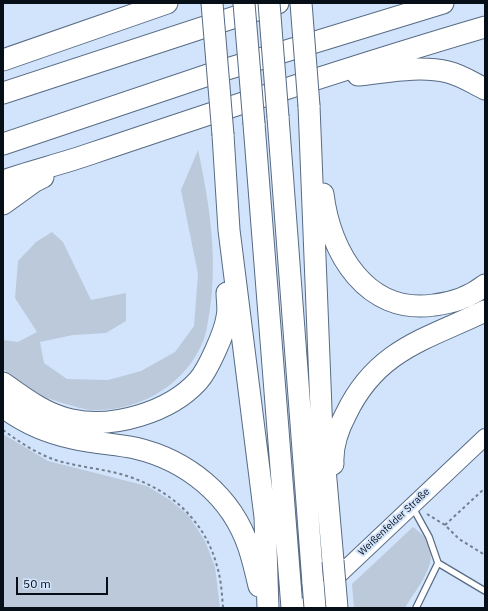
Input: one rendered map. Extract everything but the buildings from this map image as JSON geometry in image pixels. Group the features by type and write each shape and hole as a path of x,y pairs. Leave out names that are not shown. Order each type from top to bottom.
{"highway":[{"path":"3,60 167,3"},
{"path":"212,3 229,230 265,518 268,608"},
{"path":"244,3 296,607"},
{"path":"269,3 315,608"},
{"path":"3,93 278,3"},
{"path":"301,3 311,129 322,434 337,608"},
{"path":"3,144 214,73 443,3"},
{"path":"3,181 88,155 216,110 485,28"},
{"path":"318,78 409,70 433,70 449,72 485,89"},
{"path":"311,129 317,144 324,201 332,233 344,260 362,282 386,300 405,305 425,307 460,299 485,285"},
{"path":"3,204 35,180 78,164 88,155"},
{"path":"3,383 28,401 48,411 71,420 94,424 121,422 155,410 181,395 199,380 217,346 227,317 229,230"},
{"path":"330,518 334,495 332,456 337,434 352,401 364,385 390,358 425,336 485,311"},
{"path":"3,407 14,415 46,430 71,438 134,448 155,454 195,474 214,491 229,508 248,546 265,608"}],"street":[{"name":"Weißenfelder Straße","path":"296,607 412,506 485,437"}],"lane":[{"path":"412,506 416,517 429,537 438,563 485,591"},
{"path":"416,608 438,563"}],"path":[{"path":"3,430 20,442 51,458 127,476 154,487 179,504 197,523 208,539 218,567 223,608"},
{"path":"485,488 445,525 459,539 485,555"}],"shaded area":[{"path":"198,150 212,235 213,278 205,337 196,355 186,369 174,382 160,392 127,406 110,409 92,410 79,408 34,393 26,388 3,369 3,340 18,342 37,332 15,298 18,261 36,242 52,232 63,242 91,300 126,293 126,321 106,333 73,335 40,342 44,363 67,379 108,380 141,371 175,352 194,326 198,274 181,190"},
{"path":"3,434 48,461 147,486 170,500 189,516 205,541 215,567 220,608 3,608"},
{"path":"413,527 424,537 430,547 431,557 429,567 424,577 405,608 354,608 352,584"}]}
